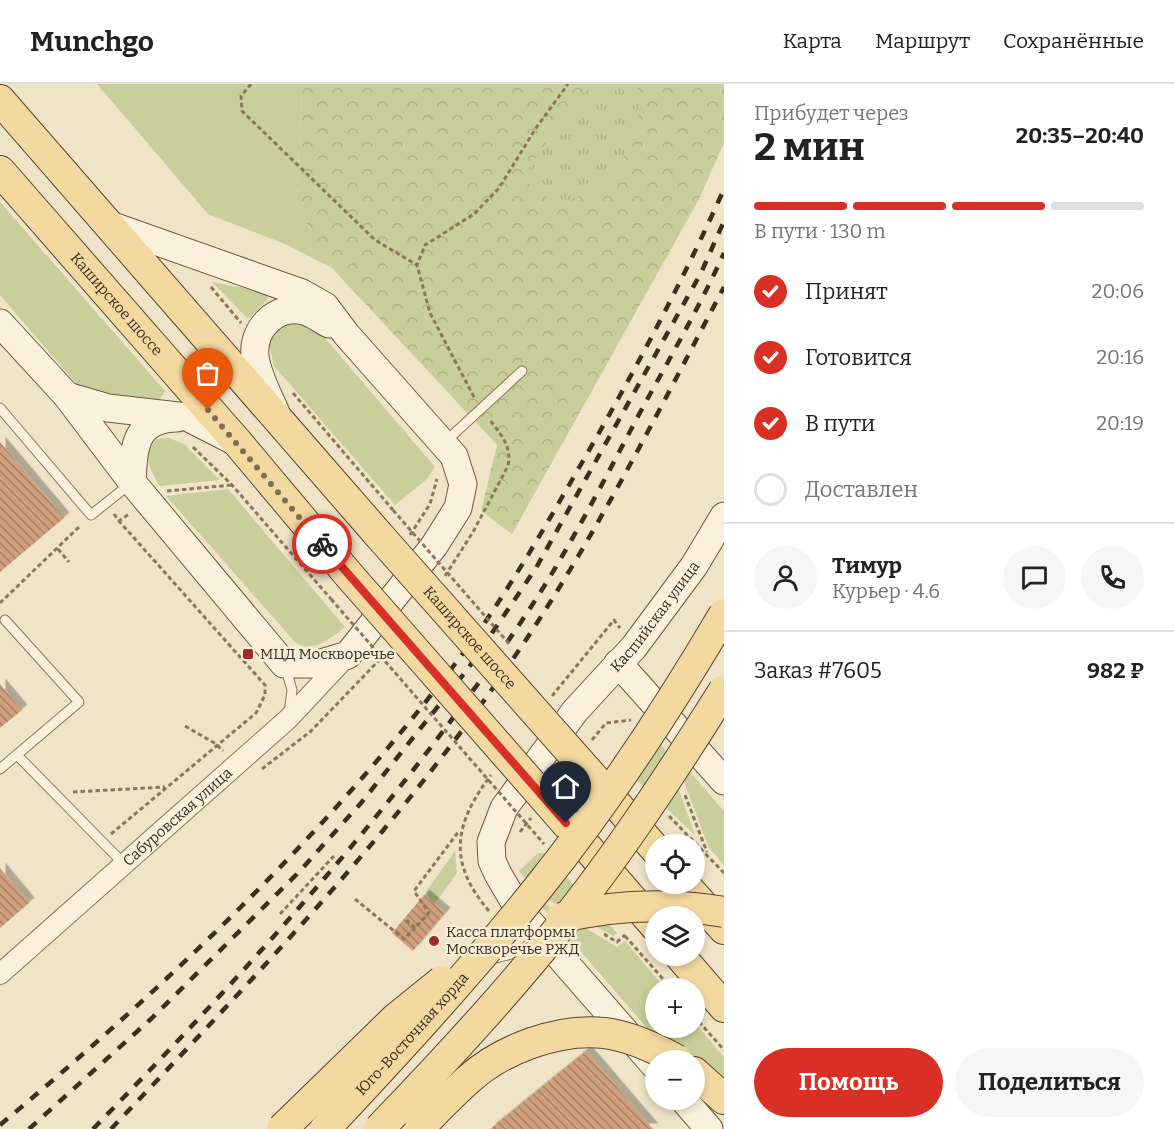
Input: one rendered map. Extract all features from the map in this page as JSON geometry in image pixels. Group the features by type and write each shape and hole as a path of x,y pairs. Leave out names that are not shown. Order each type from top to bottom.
{"main road":[{"name":"Каширское шоссе","path":"0,99 280,423 385,521 645,837"},
{"name":"Каширское шоссе","path":"0,171 645,914"},
{"path":"0,323 68,396 132,482 285,664 318,664 348,655 434,546 458,508 463,484 454,456 346,334 325,306 302,293 107,224"},
{"path":"280,423 255,357 257,333 270,318 281,311 304,311 346,334"},
{"path":"68,396 108,408 187,417 238,443"},
{"path":"132,482 134,453 142,431 158,420 187,417"},
{"name":"Каспийская улица","path":"645,1054 507,892 492,861 491,843 504,808 575,711 634,647 694,566 724,516"},
{"name":"Юго-Восточная хорда","path":"325,1129 435,1011 539,888 639,750 724,614"},
{"path":"618,663 724,781"},
{"path":"379,1129 472,1030 579,902 652,800 724,690"},
{"path":"693,894 724,929"},
{"path":"282,1129 403,1012 467,962 499,943 561,918 627,905 663,904 724,912"},
{"path":"689,966 724,1007"},
{"path":"418,1129 470,1077 507,1054 561,1035 604,1033 658,1050"},
{"path":"705,1082 724,1099"},
{"path":"693,1110 709,1129"}],"street":[{"name":"Сабуровская улица","path":"0,974 288,719 348,655"}],"lane":[{"path":"443,443 522,371"},
{"path":"0,408 91,515 132,482"},
{"path":"0,769 79,702 4,620"},
{"path":"285,664 292,690 288,719"},
{"path":"17,755 123,864"},
{"path":"496,958 519,952 542,935"}],"path":[{"path":"251,84 241,96 242,111 375,240 417,265"},
{"path":"463,379 430,313 417,265 425,245 474,214 499,188 536,128 568,84"},
{"path":"211,287 242,324"},
{"path":"288,387 385,521 516,651"},
{"path":"192,447 232,485 547,847"},
{"path":"416,525 434,494 438,471"},
{"path":"162,491 232,485"},
{"path":"0,603 91,515"},
{"path":"102,842 216,744 256,713 265,695 265,685 119,521"},
{"path":"58,549 69,562"},
{"path":"258,772 311,731 378,664"},
{"path":"546,686 554,694"},
{"path":"185,726 216,744 230,759"},
{"path":"592,738 600,747"},
{"path":"55,793 167,786"},
{"path":"683,789 707,852"},
{"path":"355,899 404,939 429,913 414,891 460,830"},
{"path":"280,914 334,856"},
{"path":"406,920 415,928"},
{"path":"705,1028 724,1050"}],"green space":[{"path":"97,84 307,84 302,95 296,203 332,268 285,244 208,214"},
{"path":"307,84 724,84 724,143 699,199 512,534 481,511 497,445 332,268 296,203 302,94"},
{"path":"590,84 631,84 638,90 641,100 636,129 623,159 606,182 557,206 522,177"},
{"path":"0,202 165,391 160,399 106,400 80,388 0,295"},
{"path":"212,282 269,293 267,300 248,319"},
{"path":"287,323 303,323 319,331 435,467 427,479 395,505 274,366 268,340 273,332"},
{"path":"169,438 184,444 220,480 160,486 150,468 149,451 156,439"},
{"path":"228,489 345,627 315,646 308,647 295,642 166,496"},
{"path":"641,730 664,748 695,834 694,834 618,763"},
{"path":"673,753 724,811 724,865 709,848"},
{"path":"455,851 457,873 433,906 426,892"},
{"path":"538,853 545,853 617,933 613,936 538,894 519,871"},
{"path":"539,900 617,947 625,941 656,978 645,978 645,1026 537,901"},
{"path":"705,1035 724,1057 724,1117 705,1095 705,1050 666,1050 656,1038 705,1038"}],"building":[{"path":"0,442 64,518 0,572"},
{"path":"0,684 22,710 0,728"},
{"path":"0,868 29,903 0,928"},
{"path":"424,895 445,913 413,951 392,933"},
{"path":"586,1051 653,1129 490,1129"}],"railway":[{"path":"0,1125 123,1019 241,907 352,789 405,728 455,664 489,616 551,517 637,364 724,189"},
{"path":"29,1129 152,1018 298,873 361,803 467,670 536,568 701,273 724,221"},
{"path":"93,1129 209,1007 321,882 375,818 477,685 525,616 572,540 695,312 724,253"},
{"path":"111,1129 269,961 371,845 466,725 511,662 569,571 623,478 724,287"}],"way so far":[{"path":"208,410 322,544"}],"place":[{"name":"МЦД Москворечье","path":"248,654"},
{"name":"Касса платформы Москворечье РЖД","path":"434,941"}],"route":[{"path":"322,544 566,823"}]}
